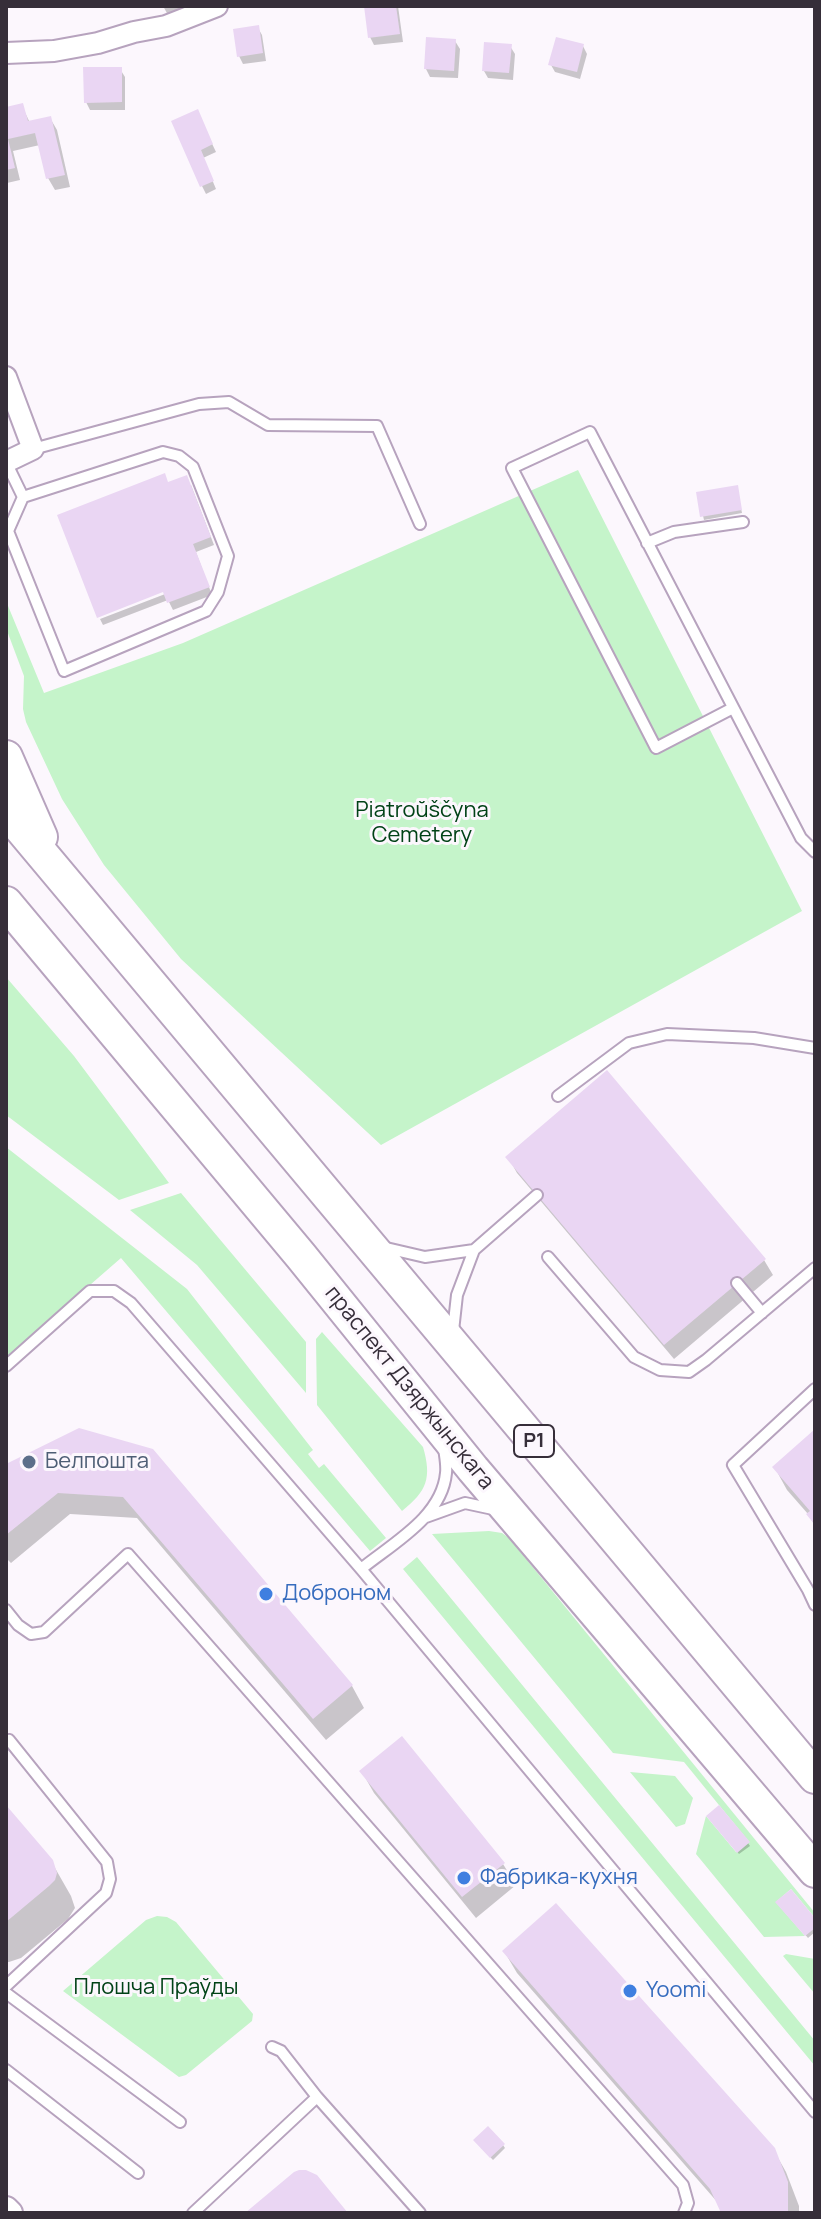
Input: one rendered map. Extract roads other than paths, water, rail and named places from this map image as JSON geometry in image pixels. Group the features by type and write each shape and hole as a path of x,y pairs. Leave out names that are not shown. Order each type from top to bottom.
{"main road":[{"name":"Р1","path":"6,757 54,865 815,1777"},
{"path":"6,811 54,865"},
{"name":"праспект Дзяржынскага","path":"6,903 301,1256 432,1420 815,1871"}],"street":[{"path":"6,53 54,51 98,43 166,26 217,6"},
{"path":"6,377 33,449 6,462"}],"lane":[{"path":"33,449 199,404 229,402 268,425 377,426 420,524"},
{"path":"733,708 656,748 512,468 590,432 801,838 815,852"},
{"path":"163,452 179,456 193,467 228,556 218,592 206,611 64,671 8,531 23,497 163,452"},
{"path":"6,462 23,497"},
{"path":"647,543 674,532 743,522"},
{"path":"558,1096 629,1043 667,1034 754,1038 815,1048"},
{"path":"454,1345 455,1305 474,1250 537,1195"},
{"path":"370,1244 425,1257 474,1250"},
{"path":"548,1257 634,1357 660,1370 689,1372 815,1268"},
{"path":"737,1283 762,1313"},
{"path":"6,1366 90,1291 114,1291 131,1303 361,1569 815,2112"},
{"path":"815,1389 733,1465 815,1605"},
{"path":"361,1569 426,1517 439,1497 447,1472 443,1445 432,1420"},
{"path":"426,1517 465,1503 501,1512 525,1528"},
{"path":"6,1610 18,1625 31,1634 44,1632 128,1554 683,2185 688,2203 684,2213"},
{"path":"6,1742 9,1740 107,1862 110,1879 106,1893 6,1986"},
{"path":"6,1993 180,2122"},
{"path":"272,2047 281,2051 317,2097 420,2213"},
{"path":"6,2070 138,2173"},
{"path":"193,2213 317,2097"}],"place":[{"name":"Белпошта","path":"29,1462"},
{"name":"Доброном","path":"266,1594"},
{"name":"Фабрика-кухня","path":"464,1878"},
{"name":"Yoomi","path":"630,1991"}],"park label":[{"name":"Piatroŭščyna Cemetery","path":"422,824"},
{"name":"Плошча Праўды","path":"156,1988"}]}
